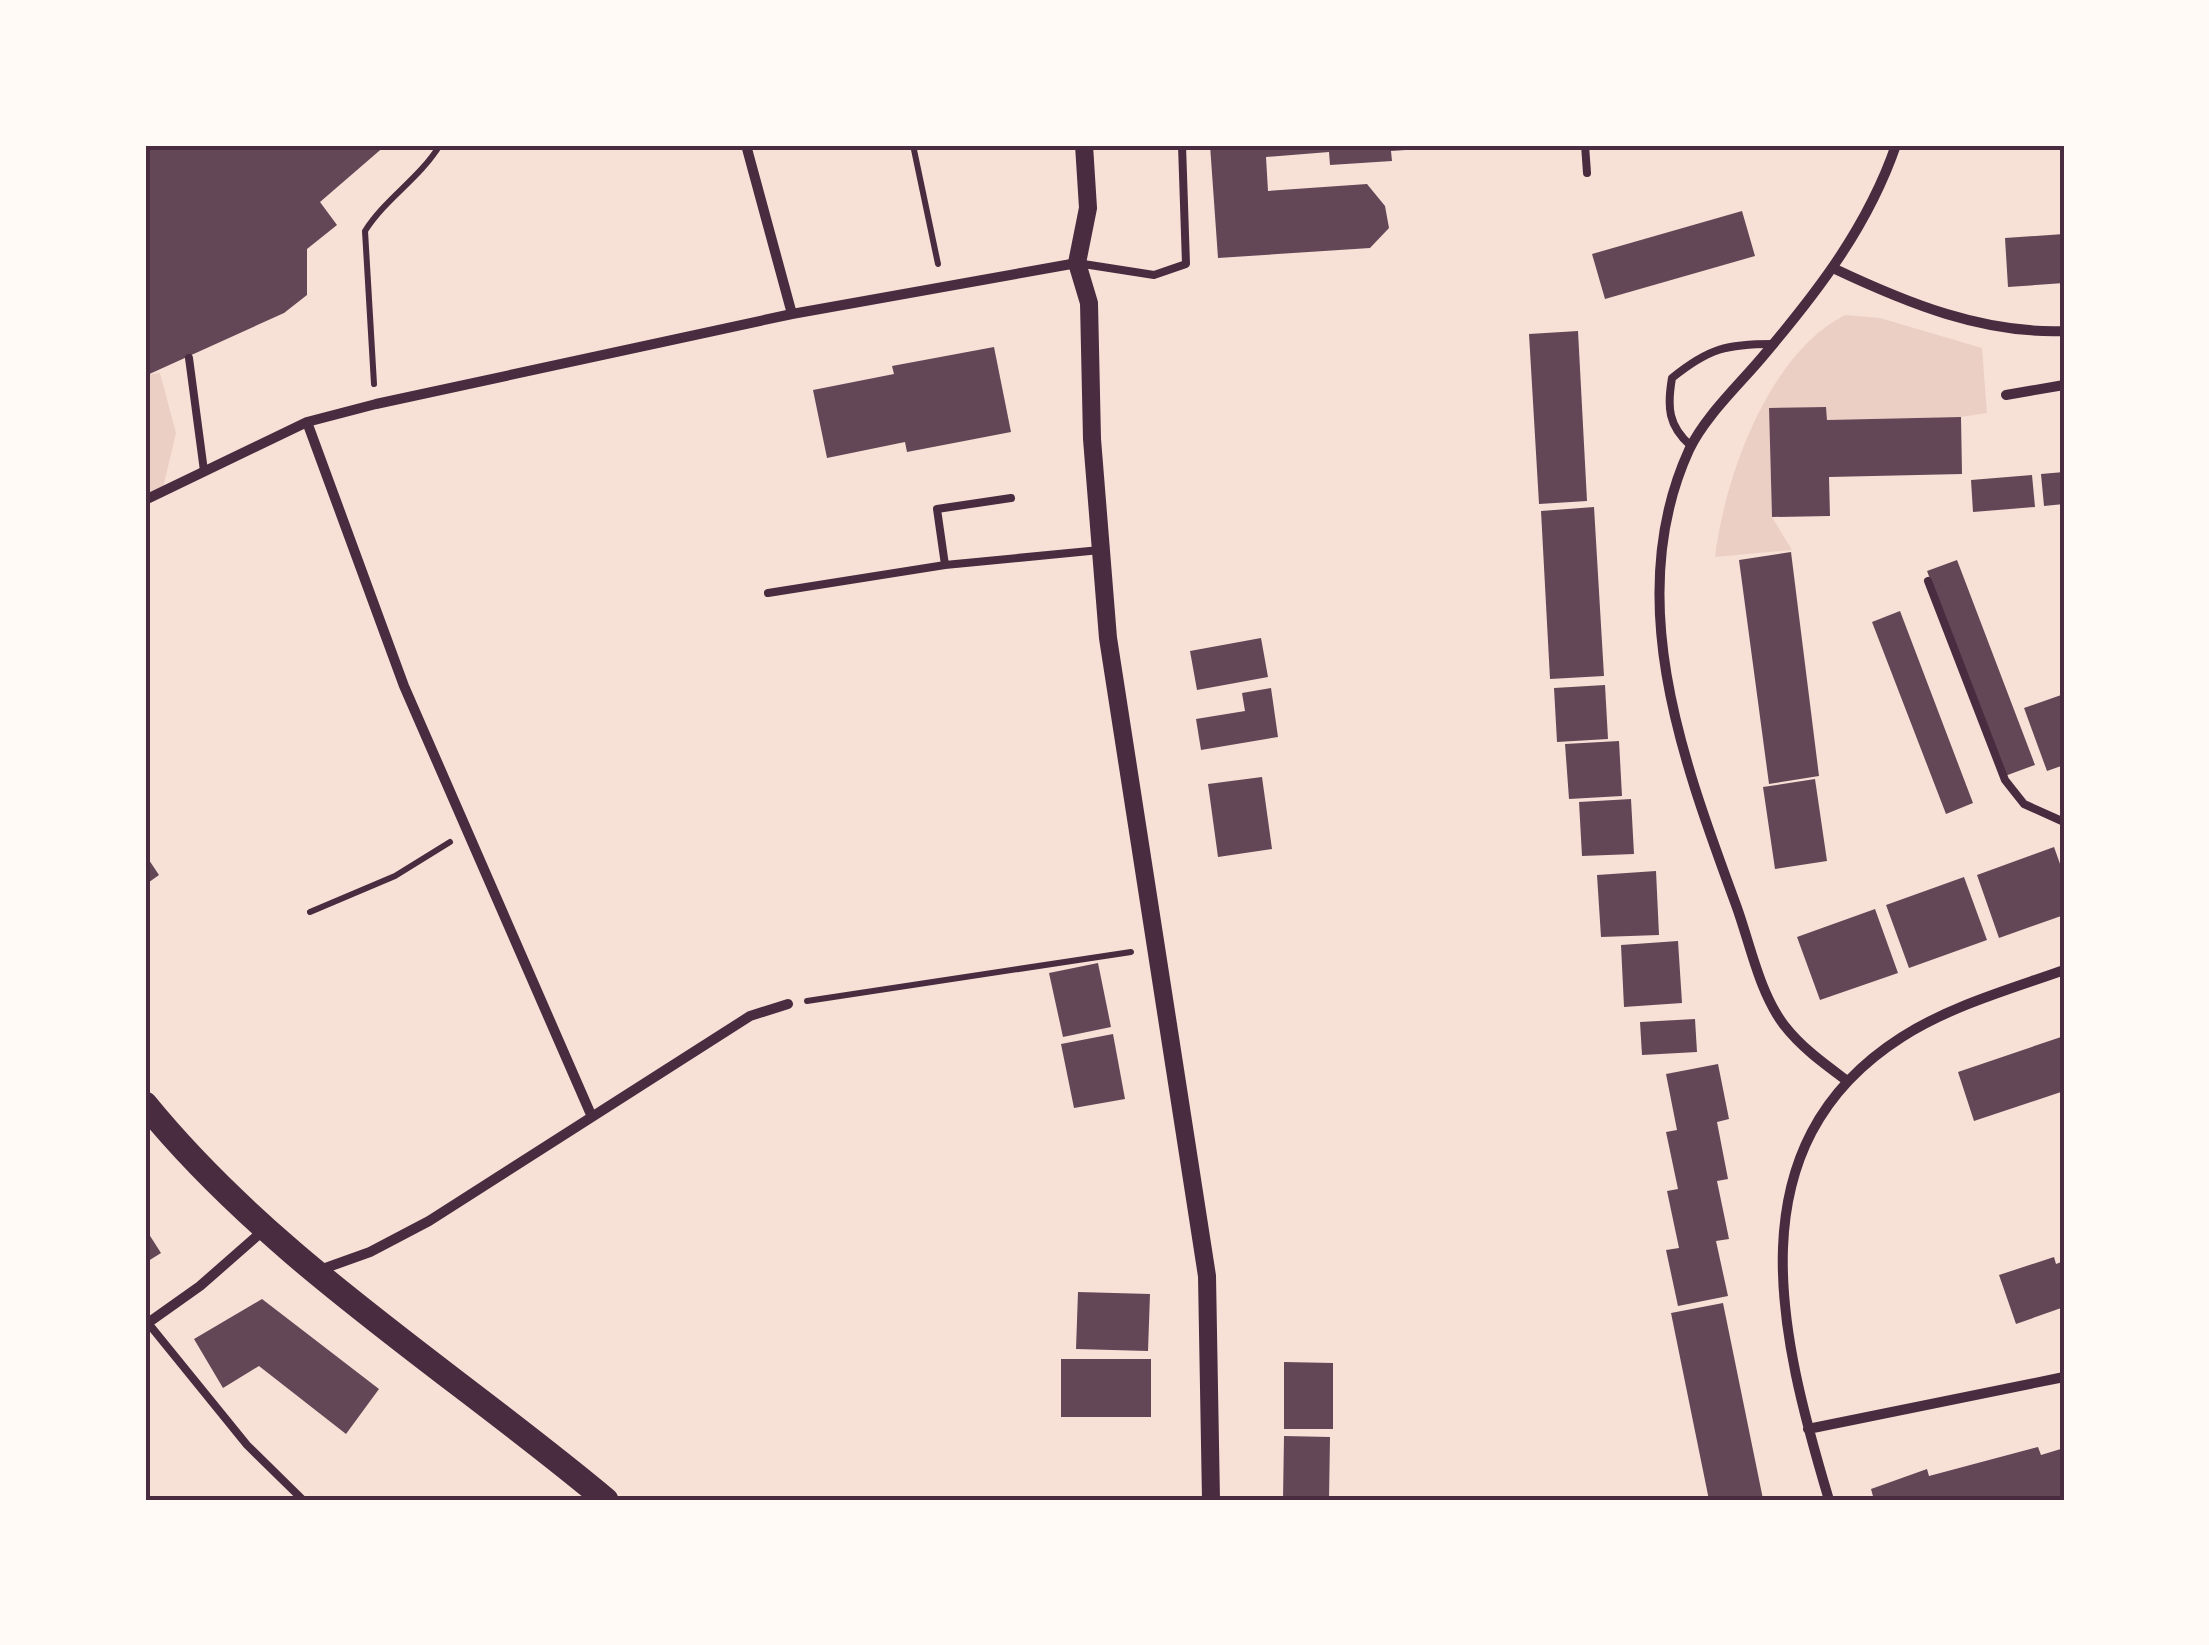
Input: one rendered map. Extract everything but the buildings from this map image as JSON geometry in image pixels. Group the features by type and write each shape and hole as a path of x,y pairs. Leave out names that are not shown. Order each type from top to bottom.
{"main road":[{"path":"145,1104 266,1228 316,1271 606,1500"}],"street":[{"path":"746,145 792,314"},
{"path":"1084,145 1088,208 1078,263 1089,302 1100,550 1116,696 1207,1276 1211,1500"},
{"path":"1846,1080 1805,1049 1774,1010 1673,720 1661,628 1662,555 1670,500 1691,446 1835,269 1872,203 1896,145"},
{"path":"145,500 307,422 376,404 792,314 1078,263"},
{"path":"1835,269 1893,296 1960,318 2031,332 2064,331"},
{"path":"2006,394 2064,386"},
{"path":"307,422 404,686 592,1117"},
{"path":"1829,1500 1808,1429 1785,1292 1783,1230 1790,1181 1804,1142 1826,1102 1846,1080 1905,1034 2064,970"},
{"path":"316,1271 370,1252 430,1221 750,1016 788,1004"},
{"path":"147,1324 248,1248 266,1228"},
{"path":"1808,1429 2064,1376"}],"lane":[{"path":"1078,263 1154,274 1186,264 1182,145"},
{"path":"1586,145 1587,173"},
{"path":"1691,446 1678,435 1666,408 1672,378 1697,358 1729,344 1773,344"},
{"path":"190,358 204,471"},
{"path":"944,565 937,508 1011,498"},
{"path":"768,593 944,565 1100,550"},
{"path":"1928,581 2005,780 2024,804 2064,822"},
{"path":"147,1324 248,1444 303,1500"}],"path":[{"path":"376,404 364,232 375,215 425,170 440,145"},
{"path":"914,145 942,285"},
{"path":"310,912 395,876 468,830"},
{"path":"788,1004 1156,948"}],"shaded area":[{"path":"1845,315 1880,318 1982,348 1987,413 1827,420 1826,407 1769,408 1772,517 1792,550 1715,557 1729,491 1755,421 1794,358 1818,333"},
{"path":"160,373 176,433 163,488 145,500 145,375"}]}
